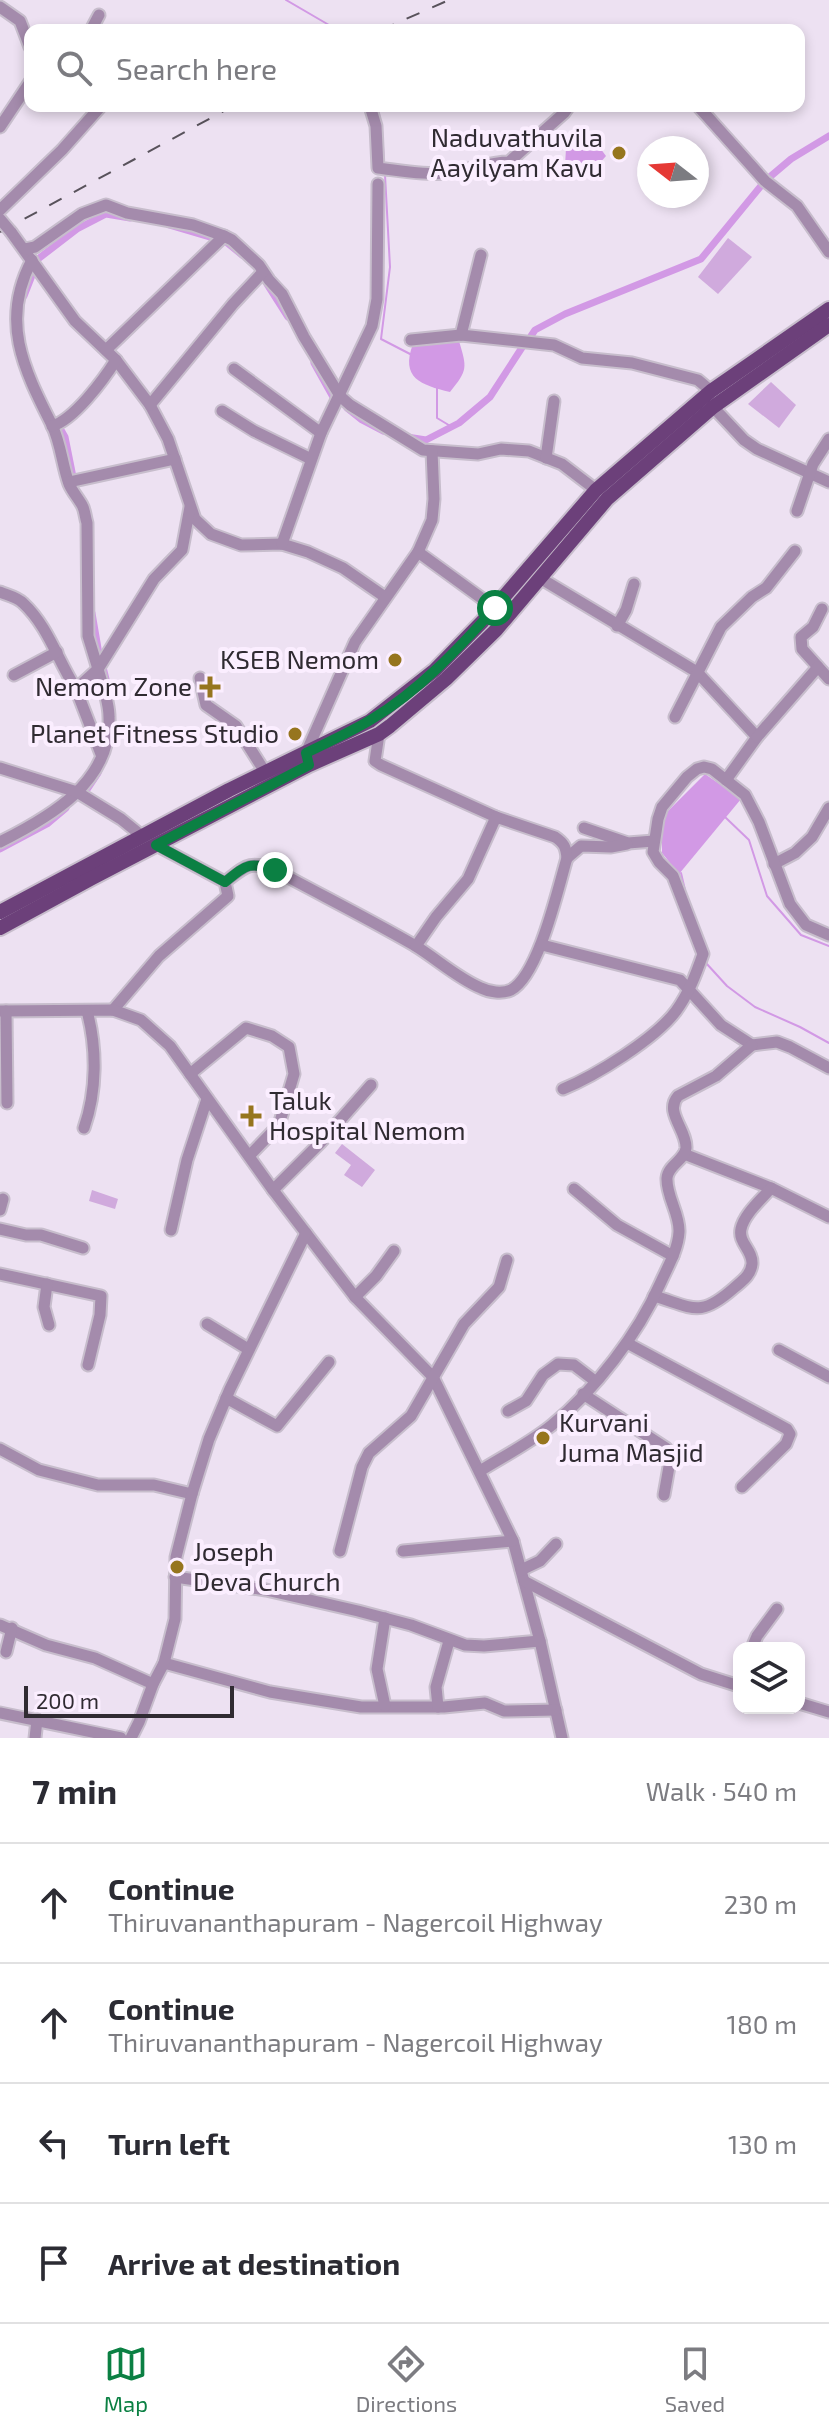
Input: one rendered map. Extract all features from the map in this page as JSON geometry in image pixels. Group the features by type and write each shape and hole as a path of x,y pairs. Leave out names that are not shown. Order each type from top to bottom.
{"main road":[{"path":"0,928 308,759 387,709 435,670 495,608 596,490 711,391 829,309"},
{"path":"0,912 265,772 379,734 416,706 469,658 607,499 713,407 829,325"}],"street":[{"path":"0,7 20,21 24,31"},
{"path":"94,24 99,15"},
{"path":"0,127 24,91"},
{"path":"0,210 62,150 96,112"},
{"path":"371,112 379,147 378,168 430,173 451,173 494,162 509,162 565,112"},
{"path":"703,112 765,181 797,206 829,252"},
{"path":"282,544 321,433 372,326 377,299 378,184"},
{"path":"25,249 35,247 82,214 106,205 127,213 193,225 224,236 243,249 282,294 340,396 350,405 423,450 478,454 511,449 529,451 568,468 596,490"},
{"path":"0,219 75,321 116,360 150,405 168,439 195,519 211,534 241,545 282,544 308,552 343,568 385,597"},
{"path":"106,350 224,236"},
{"path":"461,335 481,255"},
{"path":"0,842 35,824 77,792 95,771 109,719 88,636 87,523 84,507 69,482 60,443 7,341 11,289 32,260"},
{"path":"150,405 263,272"},
{"path":"411,340 461,335 554,345 582,358 632,363 698,380 711,391"},
{"path":"52,426 61,424 81,404 116,360"},
{"path":"234,369 321,433"},
{"path":"546,458 554,401"},
{"path":"713,407 744,440 757,449 829,482"},
{"path":"222,411 254,431 311,459"},
{"path":"797,511 810,472 829,439"},
{"path":"308,759 355,642 418,552 432,520 439,452"},
{"path":"69,482 175,459"},
{"path":"76,689 98,669 154,579 182,550 190,507"},
{"path":"675,717 721,627 766,588 795,551"},
{"path":"418,552 495,608"},
{"path":"540,578 697,672 757,737"},
{"path":"617,626 634,584"},
{"path":"0,592 21,600 46,633 76,689 101,754"},
{"path":"822,609 813,627 801,637 802,649 829,679"},
{"path":"14,675 57,652"},
{"path":"726,780 757,737 818,667"},
{"path":"200,678 206,705 236,726 265,772"},
{"path":"225,882 246,865 257,863 266,866 416,946 467,981 485,990 512,990 521,981 542,945 567,858 563,842 496,817 375,761 379,734"},
{"path":"0,768 77,792 142,836"},
{"path":"563,1089 585,1080 654,1033 675,1013 690,990 703,954 673,876 653,852 662,807 697,769 712,769 745,795 759,822 790,904 806,925 829,935"},
{"path":"774,864 795,853 812,837 829,808"},
{"path":"416,946 468,879 496,817"},
{"path":"584,828 628,843"},
{"path":"567,858 581,846 611,847 654,841"},
{"path":"113,1010 159,956 228,896 225,882 156,845"},
{"path":"542,945 680,980 721,1025 752,1045"},
{"path":"7,1103 3,1011 113,1010 141,1020 170,1046 273,1190 355,1297 433,1377 513,1541 562,1738"},
{"path":"84,1128 91,1109 93,1089 93,1034 87,1011"},
{"path":"190,1074 246,1028 272,1036 289,1047 294,1074 279,1125 250,1155"},
{"path":"480,1471 554,1423 583,1394 627,1343 654,1296 673,1256 679,1234 667,1180 669,1171 684,1154 686,1146 673,1109 678,1096 716,1076 752,1045 777,1042 829,1068"},
{"path":"273,1190 371,1085"},
{"path":"171,1230 187,1160 207,1099"},
{"path":"684,1154 771,1188 829,1217"},
{"path":"654,1296 693,1308 707,1308 748,1276 752,1258 742,1240 742,1224 771,1188"},
{"path":"574,1189 617,1225 673,1256"},
{"path":"0,1229 41,1235 83,1248"},
{"path":"131,1738 164,1663 175,1619 176,1557 209,1439 248,1349 306,1233"},
{"path":"355,1297 376,1276 394,1251"},
{"path":"340,1551 362,1467 369,1453 411,1416 464,1324 499,1287 507,1260"},
{"path":"0,1274 101,1296 100,1315 88,1365"},
{"path":"47,1284 44,1307 49,1325"},
{"path":"207,1324 248,1349"},
{"path":"627,1343 787,1429 790,1434 786,1444 742,1487"},
{"path":"779,1350 829,1377"},
{"path":"226,1398 277,1426 329,1362"},
{"path":"508,1411 532,1396 543,1375 558,1364 574,1365 595,1381"},
{"path":"583,1394 666,1448 670,1461 664,1495"},
{"path":"0,1449 39,1470 98,1485 154,1485 192,1494"},
{"path":"403,1551 513,1541"},
{"path":"523,1576 556,1544"},
{"path":"523,1576 701,1674 733,1683"},
{"path":"175,1577 266,1590 411,1625 449,1641 484,1646 540,1641"},
{"path":"754,1642 777,1609"},
{"path":"385,1618 377,1669 385,1706"},
{"path":"6,1652 6,1626 46,1645 95,1658 153,1684"},
{"path":"438,1707 436,1687 449,1641"},
{"path":"164,1663 270,1692 361,1707 438,1707 485,1703 504,1711 556,1710"},
{"path":"805,1705 829,1712"},
{"path":"0,1713 121,1738"},
{"path":"35,1738 37,1720"}],"shaded area":[{"path":"586,129 606,156 591,173 565,166 566,148"},
{"path":"728,238 752,257 718,294 698,277"},
{"path":"459,341 464,368 450,392 422,383 411,372 409,365 413,344"},
{"path":"771,382 796,405 779,428 748,404"},
{"path":"705,774 741,799 679,874 662,853 662,826 666,813"},
{"path":"342,1144 375,1170 362,1187 344,1175 351,1165 335,1153"},
{"path":"92,1190 118,1199 115,1209 89,1201"}],"waterway":[{"path":"286,0 327,24"},
{"path":"379,112 380,121"},
{"path":"382,131 384,163"},
{"path":"531,336 535,330 565,314 701,259 765,181 791,159 829,136"},
{"path":"385,175 390,267 381,339 412,355"},
{"path":"38,259 77,229 106,214 130,218"},
{"path":"169,225 213,238"},
{"path":"225,241 242,255"},
{"path":"24,296 33,273"},
{"path":"267,284 288,317"},
{"path":"407,437 426,440 459,423 490,397 523,346"},
{"path":"314,363 333,397"},
{"path":"437,388 437,418 452,427"},
{"path":"347,408 383,431"},
{"path":"61,430 73,477"},
{"path":"92,613 99,654"},
{"path":"103,667 109,691"},
{"path":"86,791 98,773"},
{"path":"0,849 47,824 66,808"},
{"path":"725,817 749,840 767,896 801,935 829,946"},
{"path":"681,873 685,890"},
{"path":"706,963 727,986 755,1007 829,1043"}],"railway":[{"path":"395,24 449,0"},
{"path":"0,232 222,112"}],"place":[{"name":"Naduvathuvila Aayilyam Kavu","path":"619,153"},
{"name":"KSEB Nemom","path":"395,660"},
{"name":"Nemom Zone","path":"210,687"},
{"name":"Planet Fitness Studio","path":"295,734"},
{"name":"Taluk Hospital Nemom","path":"251,1116"},
{"name":"Kurvani Juma Masjid","path":"543,1438"},
{"name":"Joseph Deva Church","path":"177,1567"}],"route":[{"path":"275,870 257,863 246,865 225,882 156,845 309,765 306,753 370,721 387,709 435,670 495,608"}]}
